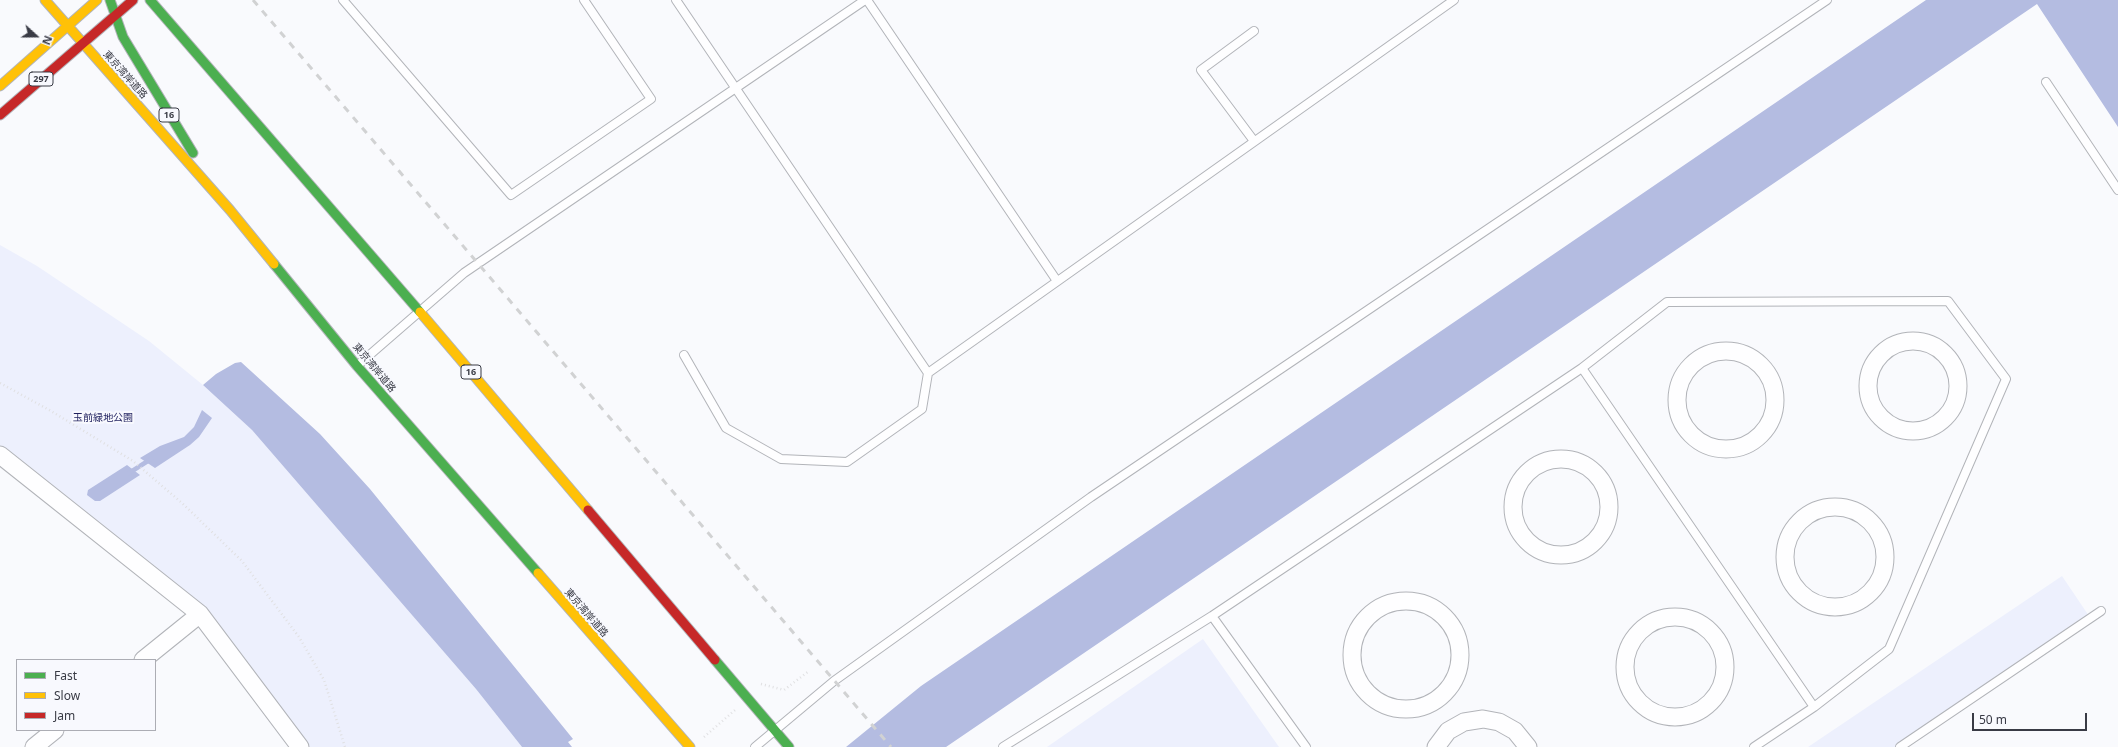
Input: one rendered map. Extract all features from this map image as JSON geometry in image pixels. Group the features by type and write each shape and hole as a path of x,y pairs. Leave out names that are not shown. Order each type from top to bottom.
{"highway":[{"name":"東京湾岸道路","path":"45,0 82,44 230,210 357,366 690,747"},
{"name":"297","path":"0,86 67,26 88,3 97,0"},
{"name":"16","path":"110,0 123,37 157,95 230,210"},
{"name":"297","path":"0,115 133,0"},
{"name":"16","path":"150,0 419,311 789,747"},
{"path":"88,3 96,33"}],"street":[{"path":"1912,341 1927,343 1941,351 1955,370 1958,385 1955,401 1942,420 1929,428 1914,431 1900,430 1886,422 1875,411 1869,397 1868,381 1875,361 1886,350 1900,343 1912,341"},
{"path":"1716,352 1740,352 1755,360 1767,372 1774,387 1775,404 1770,420 1761,435 1747,444 1731,449 1714,448 1704,444 1690,434 1679,414 1677,397 1684,375 1700,358 1716,352"},
{"path":"0,455 200,614 300,747"},
{"path":"1568,459 1584,464 1598,476 1606,490 1609,505 1607,522 1599,537 1585,550 1569,555 1552,555 1538,550 1524,540 1514,518 1513,501 1517,486 1527,472 1541,463 1551,460 1568,459"},
{"path":"1828,507 1845,507 1858,512 1872,522 1882,537 1886,554 1884,571 1876,587 1863,599 1847,606 1830,608 1813,603 1802,595 1791,582 1785,565 1785,551 1790,534 1801,520 1811,513 1828,507"},
{"path":"1396,601 1415,601 1433,608 1444,616 1456,632 1461,658 1456,677 1446,693 1431,704 1415,710 1396,710 1372,699 1360,685 1353,672 1351,653 1358,628 1370,614 1387,604 1396,601"},
{"path":"144,659 200,614"},
{"path":"1678,617 1691,620 1707,628 1718,641 1725,664 1723,682 1715,697 1703,709 1691,715 1674,718 1651,712 1634,696 1626,680 1625,667 1628,650 1637,634 1645,627 1661,619 1678,617"},
{"path":"1436,747 1448,731 1464,722 1482,719 1499,722 1515,731 1528,747"},
{"path":"34,747 54,731"}],"lane":[{"path":"343,0 511,195 651,99 584,0"},
{"path":"676,0 734,88 928,373 922,409 847,462 781,459 726,428 684,355"},
{"path":"357,366 464,273 734,88 866,0 1057,281"},
{"path":"928,373 1454,0"},
{"path":"756,747 834,681 1091,497 1827,0"},
{"path":"1254,31 1201,70 1254,141"},
{"path":"2046,82 2118,190"},
{"path":"1003,747 1212,616 1582,368 1667,302 1948,301 2006,379 1889,649 1814,707 1754,747"},
{"path":"1582,368 1814,707"},
{"path":"1900,747 2101,611"},
{"path":"1212,616 1306,747"}],"path":[{"path":"0,383 51,410 133,461 149,474 242,561 299,637 324,680 345,747"},
{"path":"699,742 762,685"}],"green space":[{"name":"玉前緑地公園","path":"0,245 37,266 149,341 203,385 252,430 476,689 522,747 306,747 204,611 0,449"},
{"path":"2062,576 2089,616 1897,747 1808,747"},
{"path":"1203,639 1279,747 1047,747"}],"water":[{"path":"1926,0 2118,0 2118,127 2037,4 946,747 846,747 921,686"},
{"path":"241,362 320,434 370,489 573,739 568,742 572,747 522,747 476,689 252,430 203,385 216,374 235,363"},
{"path":"202,410 212,418 199,437 190,445 155,468 140,458 160,446 184,437 194,427"},
{"path":"127,465 140,475 100,501 95,501 87,495 88,490"}],"waterway":[{"path":"129,473 151,459"}],"railway":[{"path":"253,0 891,747"}],"traffic: fast":[{"path":"110,0 123,37 193,153"},
{"path":"150,0 420,312"},
{"path":"274,264 357,366 538,573"},
{"path":"715,660 789,747"}],"traffic: slow":[{"path":"45,0 230,210 274,264"},
{"path":"0,86 97,0"},
{"path":"420,312 588,510"},
{"path":"538,573 690,747"}],"traffic: jam":[{"path":"0,115 133,0"},
{"path":"588,510 715,660"}]}
